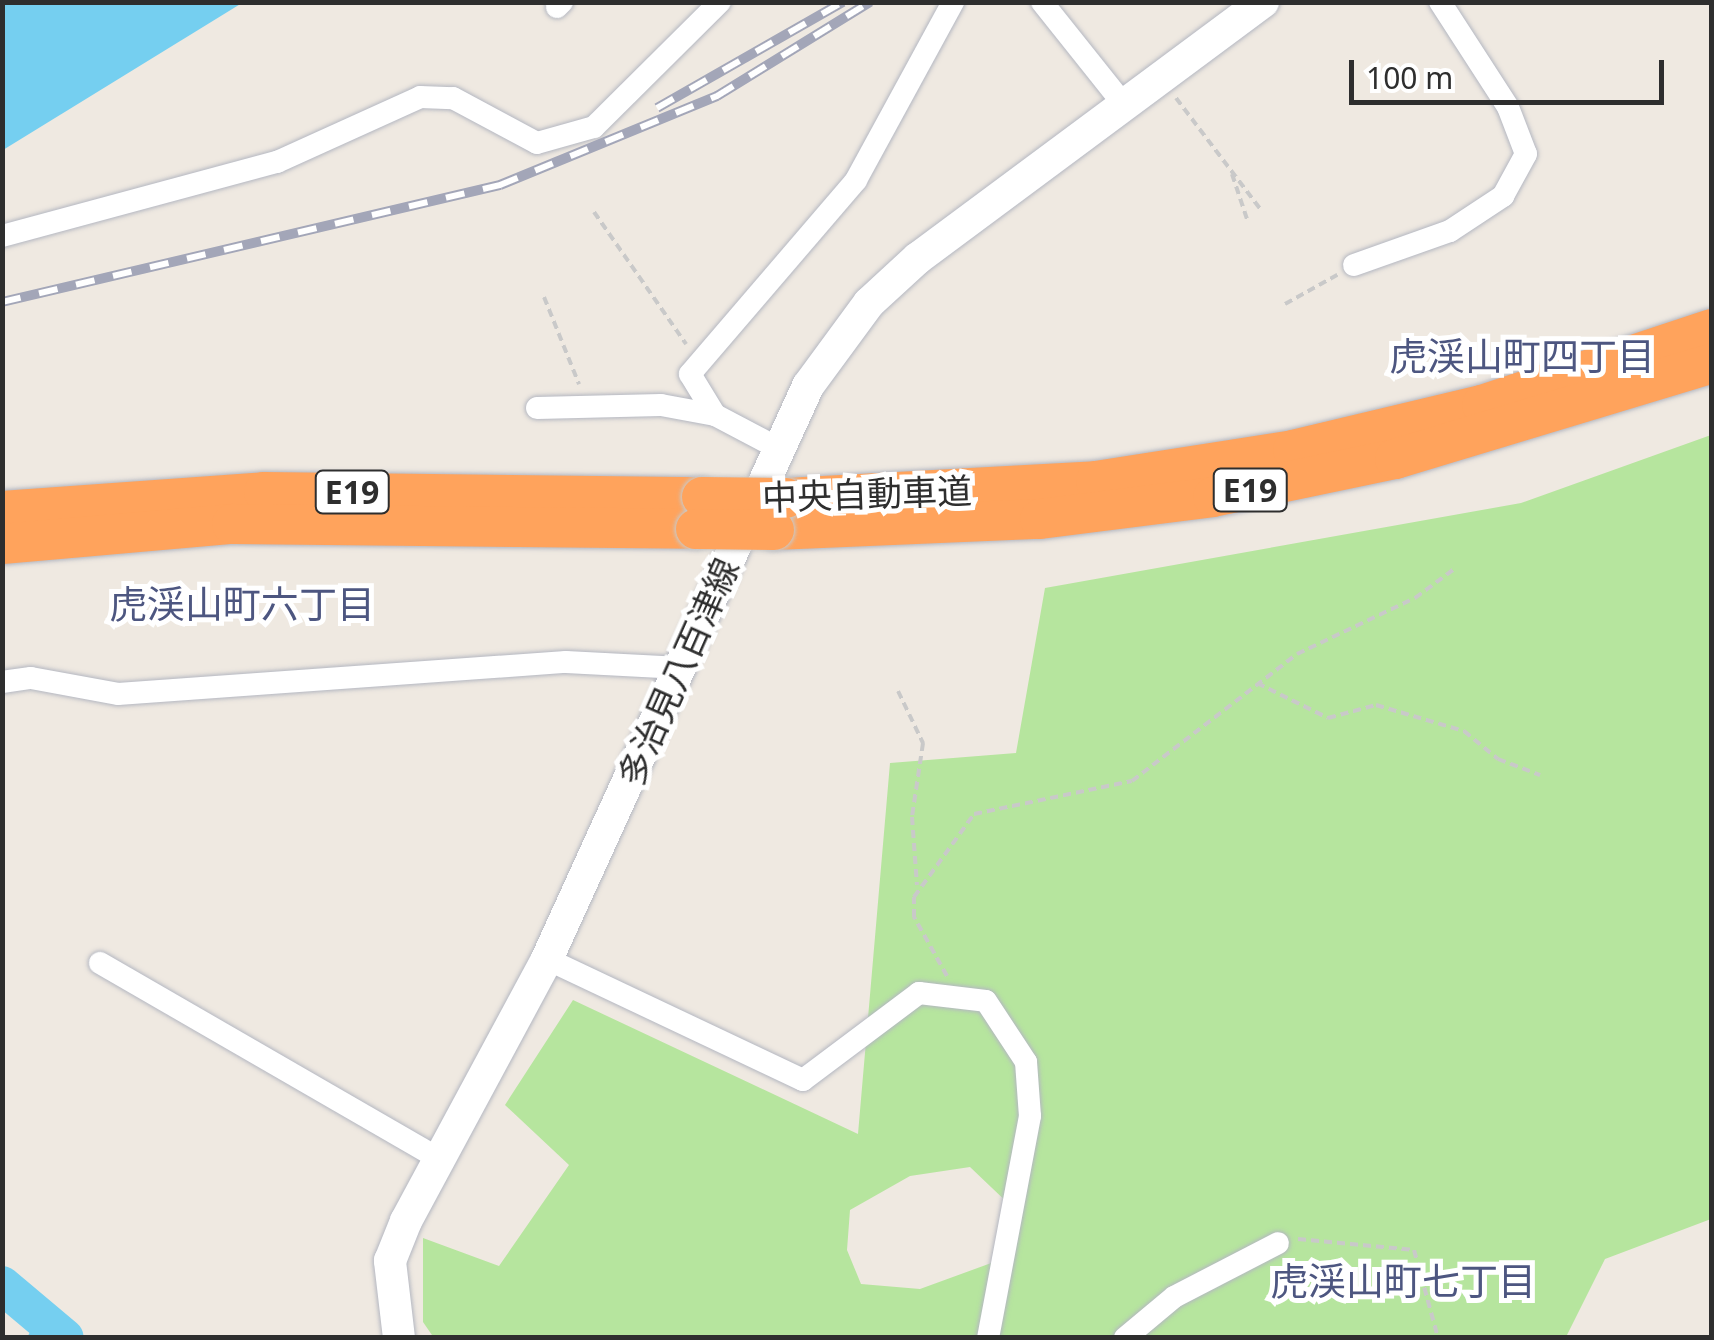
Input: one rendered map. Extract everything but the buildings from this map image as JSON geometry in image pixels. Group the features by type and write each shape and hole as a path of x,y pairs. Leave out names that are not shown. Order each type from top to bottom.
{"highway":[{"name":"中央自動車道","path":"780,514 1096,482 1293,450 1499,400 1712,329"},
{"name":"中央自動車道","path":"2,511 264,492 699,513 1162,504 1395,459 1586,406 1712,362"},
{"path":"1586,406 1712,374"},
{"name":"中央自動車道","path":"2,544 232,524 699,513"}],"main road":[{"name":"多治見八百津線","path":"399,1338 390,1262 548,959 681,668 774,446 868,304 1264,2"}],"street":[{"path":"2,236 277,162 420,98 454,98 537,143 594,127 720,2"},
{"path":"715,415 690,374 856,180 954,2"},
{"path":"1042,2 1125,106"},
{"path":"1354,265 1463,222 1503,196 1526,154 1508,107 1440,2"},
{"path":"537,408 588,406 715,415 774,446"},
{"path":"2,682 30,678 118,694 566,662 681,668"},
{"path":"548,959 803,1080 920,993 986,1000 1026,1062 1023,1178 988,1338"},
{"path":"100,963 441,1160"},
{"path":"1125,1338 1174,1297 1278,1243"}],"path":[{"path":"1160,79 1261,210"},
{"path":"1230,167 1248,222"},
{"path":"594,212 699,366"},
{"path":"1285,304 1354,265"},
{"path":"544,298 588,406"},
{"path":"918,886 989,805 1132,781 1255,682 1454,568"},
{"path":"1255,682 1328,718 1376,705 1464,731 1498,759 1540,775"},
{"path":"898,692 923,742 912,816 918,886 914,916 948,974 942,996"},
{"path":"1278,1243 1308,1236 1414,1250 1438,1338"}],"green space":[{"path":"1711,435 1711,1219 1605,1259 1566,1337 434,1338 423,1322 423,1238 499,1266 569,1165 505,1105 573,1000 858,1134 890,763 1016,753 1045,588 1521,503","holes":["970,1167 1013,1208 994,1262 920,1289 861,1284 847,1250 850,1210 910,1176"]}],"water":[{"path":"3,2 242,2 242,3 3,150"}],"waterway":[{"path":"2,1285 65,1338"},
{"path":"30,1338 42,1319"}],"railway":[{"path":"657,108 843,2"},
{"path":"2,302 500,185 717,96 870,2"}],"district":[{"name":"虎渓山町四丁目","path":"1522,356"},
{"name":"虎渓山町六丁目","path":"242,604"},
{"name":"虎渓山町七丁目","path":"1403,1281"}]}
